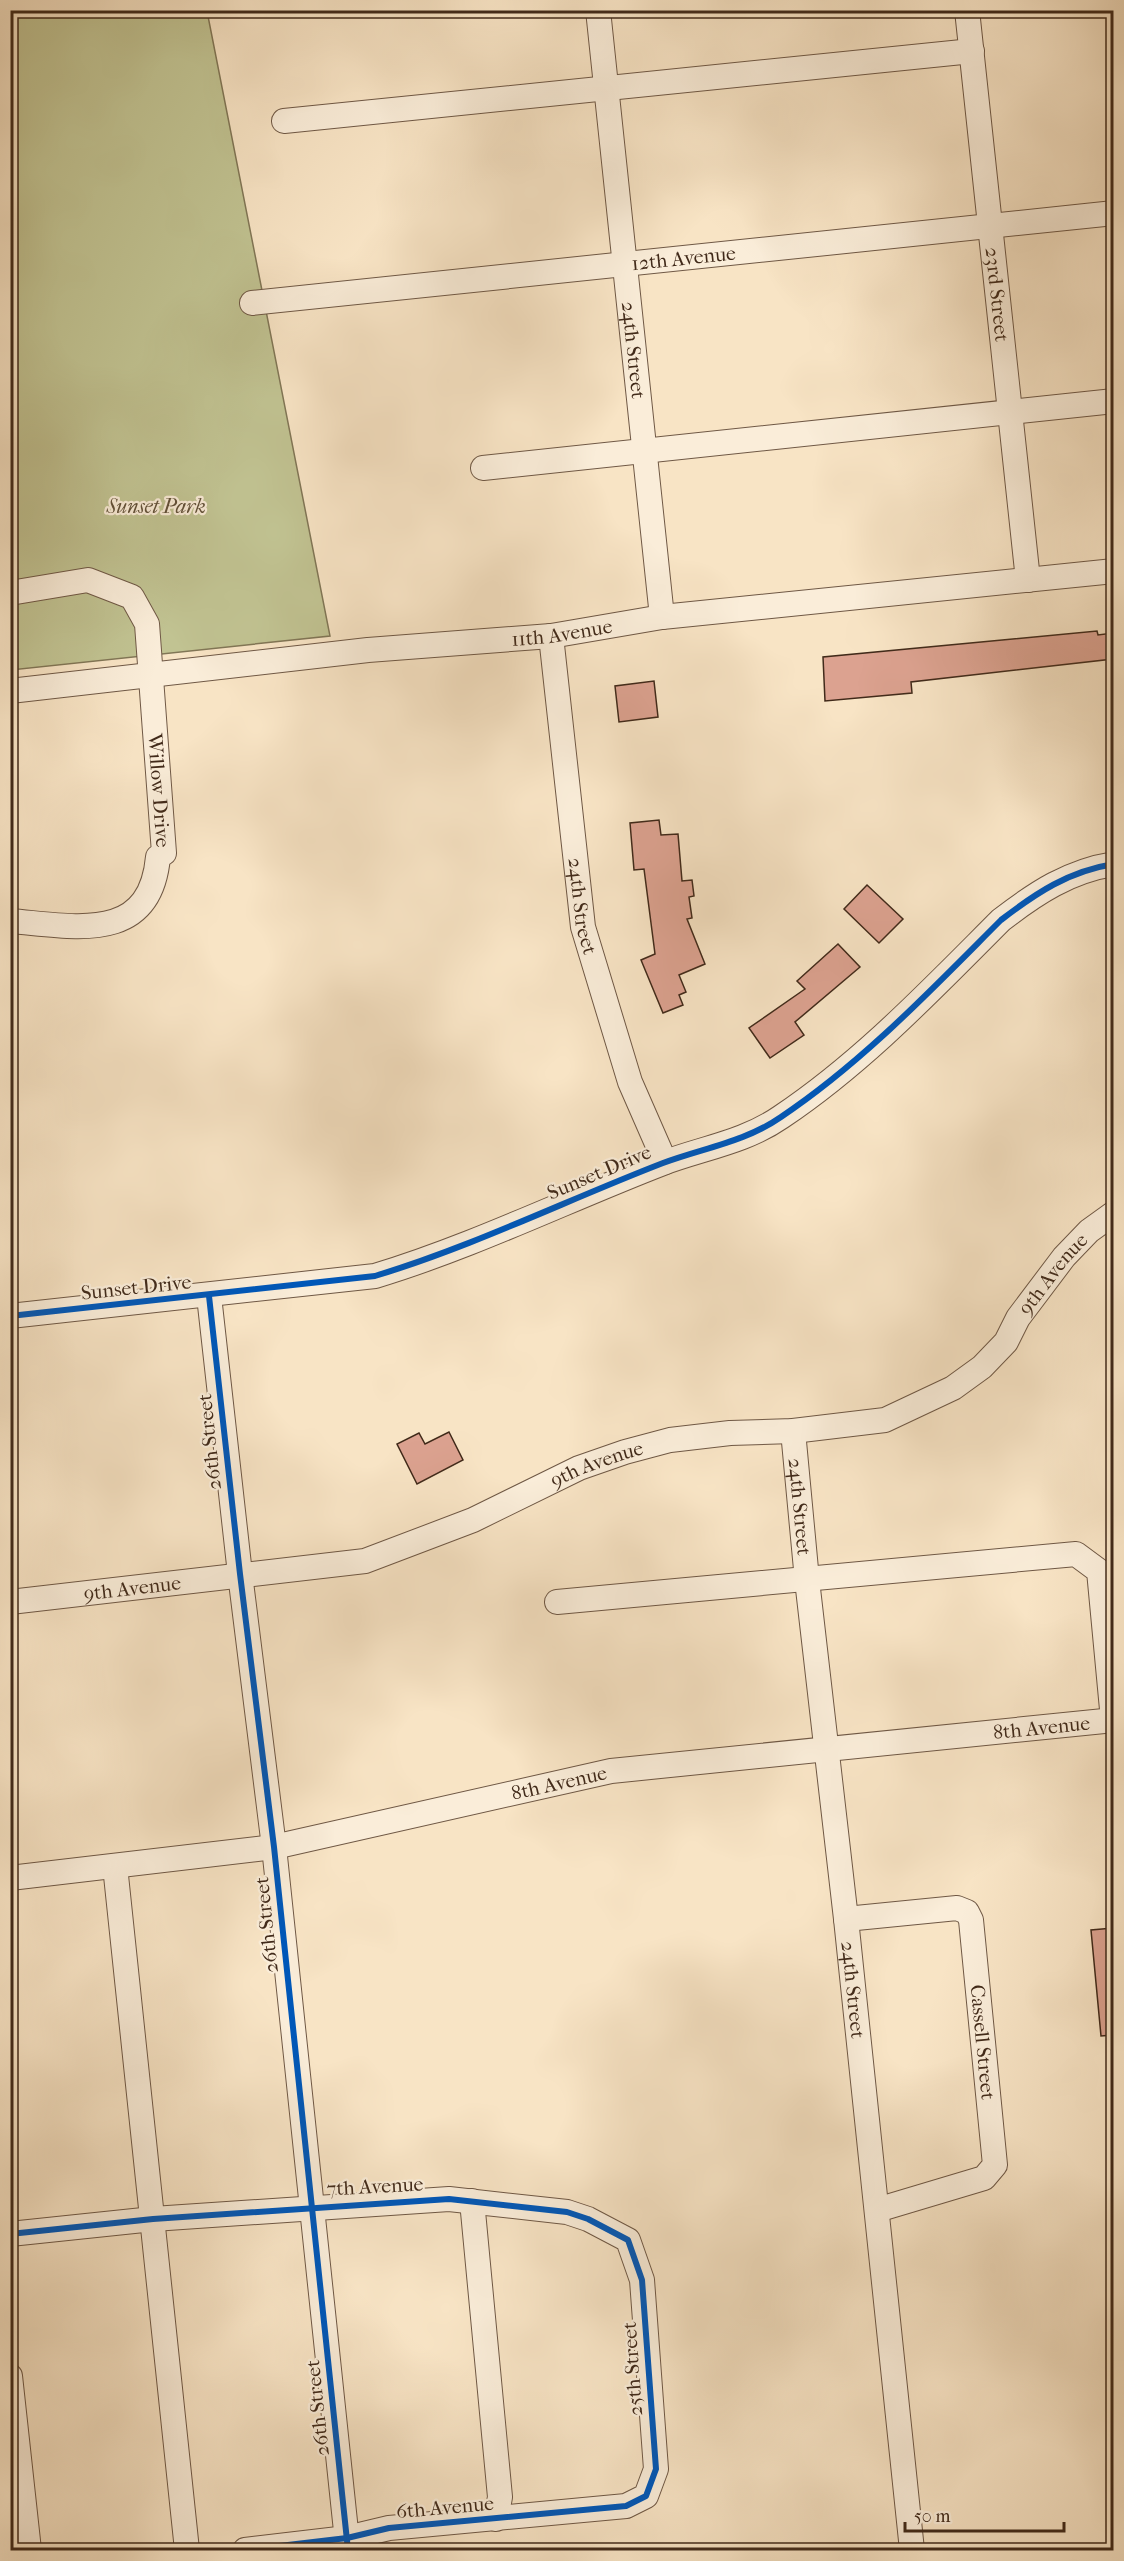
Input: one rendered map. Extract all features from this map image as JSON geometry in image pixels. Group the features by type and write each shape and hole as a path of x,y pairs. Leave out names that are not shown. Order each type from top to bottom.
{"street":[{"name":"24th Street","path":"598,10 662,618"},
{"name":"23rd Street","path":"967,10 993,227 1028,580"},
{"path":"284,121 972,51"},
{"name":"12th Avenue","path":"252,303 626,262 993,227 1113,213"},
{"path":"483,468 1113,401"},
{"name":"11th Avenue","path":"10,691 368,650 551,636 662,618 1113,571"},
{"name":"Willow Drive","path":"10,593 88,580 132,597 147,624 164,853 158,857 157,874 151,891 141,905 127,917 111,924 94,927 10,921"},
{"name":"24th Street","path":"551,636 583,927 630,1082 665,1162"},
{"name":"Sunset Drive","path":"10,1316 375,1276 431,1259 665,1162 746,1138 780,1119 849,1068 909,1013 1001,920 1027,900 1064,878 1113,864"},
{"name":"9th Avenue","path":"10,1602 365,1561 473,1520 579,1468 670,1440 729,1433 793,1431 885,1419 953,1388 982,1367 1006,1342 1018,1318 1064,1257 1089,1231 1113,1213"},
{"name":"26th Street","path":"209,1296 274,1847 348,2544"},
{"name":"24th Street","path":"793,1431 807,1580 846,1919 912,2550"},
{"path":"557,1602 1076,1554 1099,1571 1113,1720"},
{"name":"8th Avenue","path":"10,1878 274,1847 611,1771 1113,1720"},
{"path":"115,1866 187,2550"},
{"name":"Cassell Street","path":"846,1919 957,1908 967,1912 972,1932 995,2165 984,2178 877,2210"},
{"name":"7th Avenue","path":"10,2234 312,2206 449,2199 567,2212 599,2224 628,2240"},
{"path":"472,2201 500,2497 496,2518"},
{"name":"25th Street","path":"628,2240 642,2280 656,2469 646,2496"},
{"path":"10,2376 28,2550"},
{"name":"6th Avenue","path":"245,2550 348,2544 389,2528 626,2506 646,2496"}],"green space":[{"name":"Sunset Park","path":"10,11 207,11 330,636 11,670"}],"building":[{"path":"1097,631 1098,635 1113,633 1113,659 911,682 912,693 825,701 823,657"},
{"path":"654,681 658,717 619,722 615,686"},
{"path":"659,820 661,835 678,834 682,881 692,880 694,896 689,897 692,918 687,919 705,964 679,975 686,992 679,995 683,1005 663,1013 641,960 655,954 644,869 634,870 630,823"},
{"path":"867,885 903,919 879,943 844,909"},
{"path":"838,944 860,967 795,1022 804,1035 770,1058 749,1028 805,989 797,981"},
{"path":"449,1432 463,1460 417,1484 397,1444 419,1433 425,1444"},
{"path":"1113,1928 1113,2035 1101,2036 1091,1930"}],"cycle path":[{"path":"10,1316 375,1276 484,1237 663,1163 753,1133 781,1117 840,1073 922,999 1001,920 1014,910 1040,892 1068,878 1114,864"},
{"path":"209,1296 274,1847 348,2550"},
{"path":"10,2234 153,2219 449,2199 567,2212 588,2219 628,2240 642,2280 656,2469 646,2496 626,2506 389,2528 347,2538 245,2550"}]}
